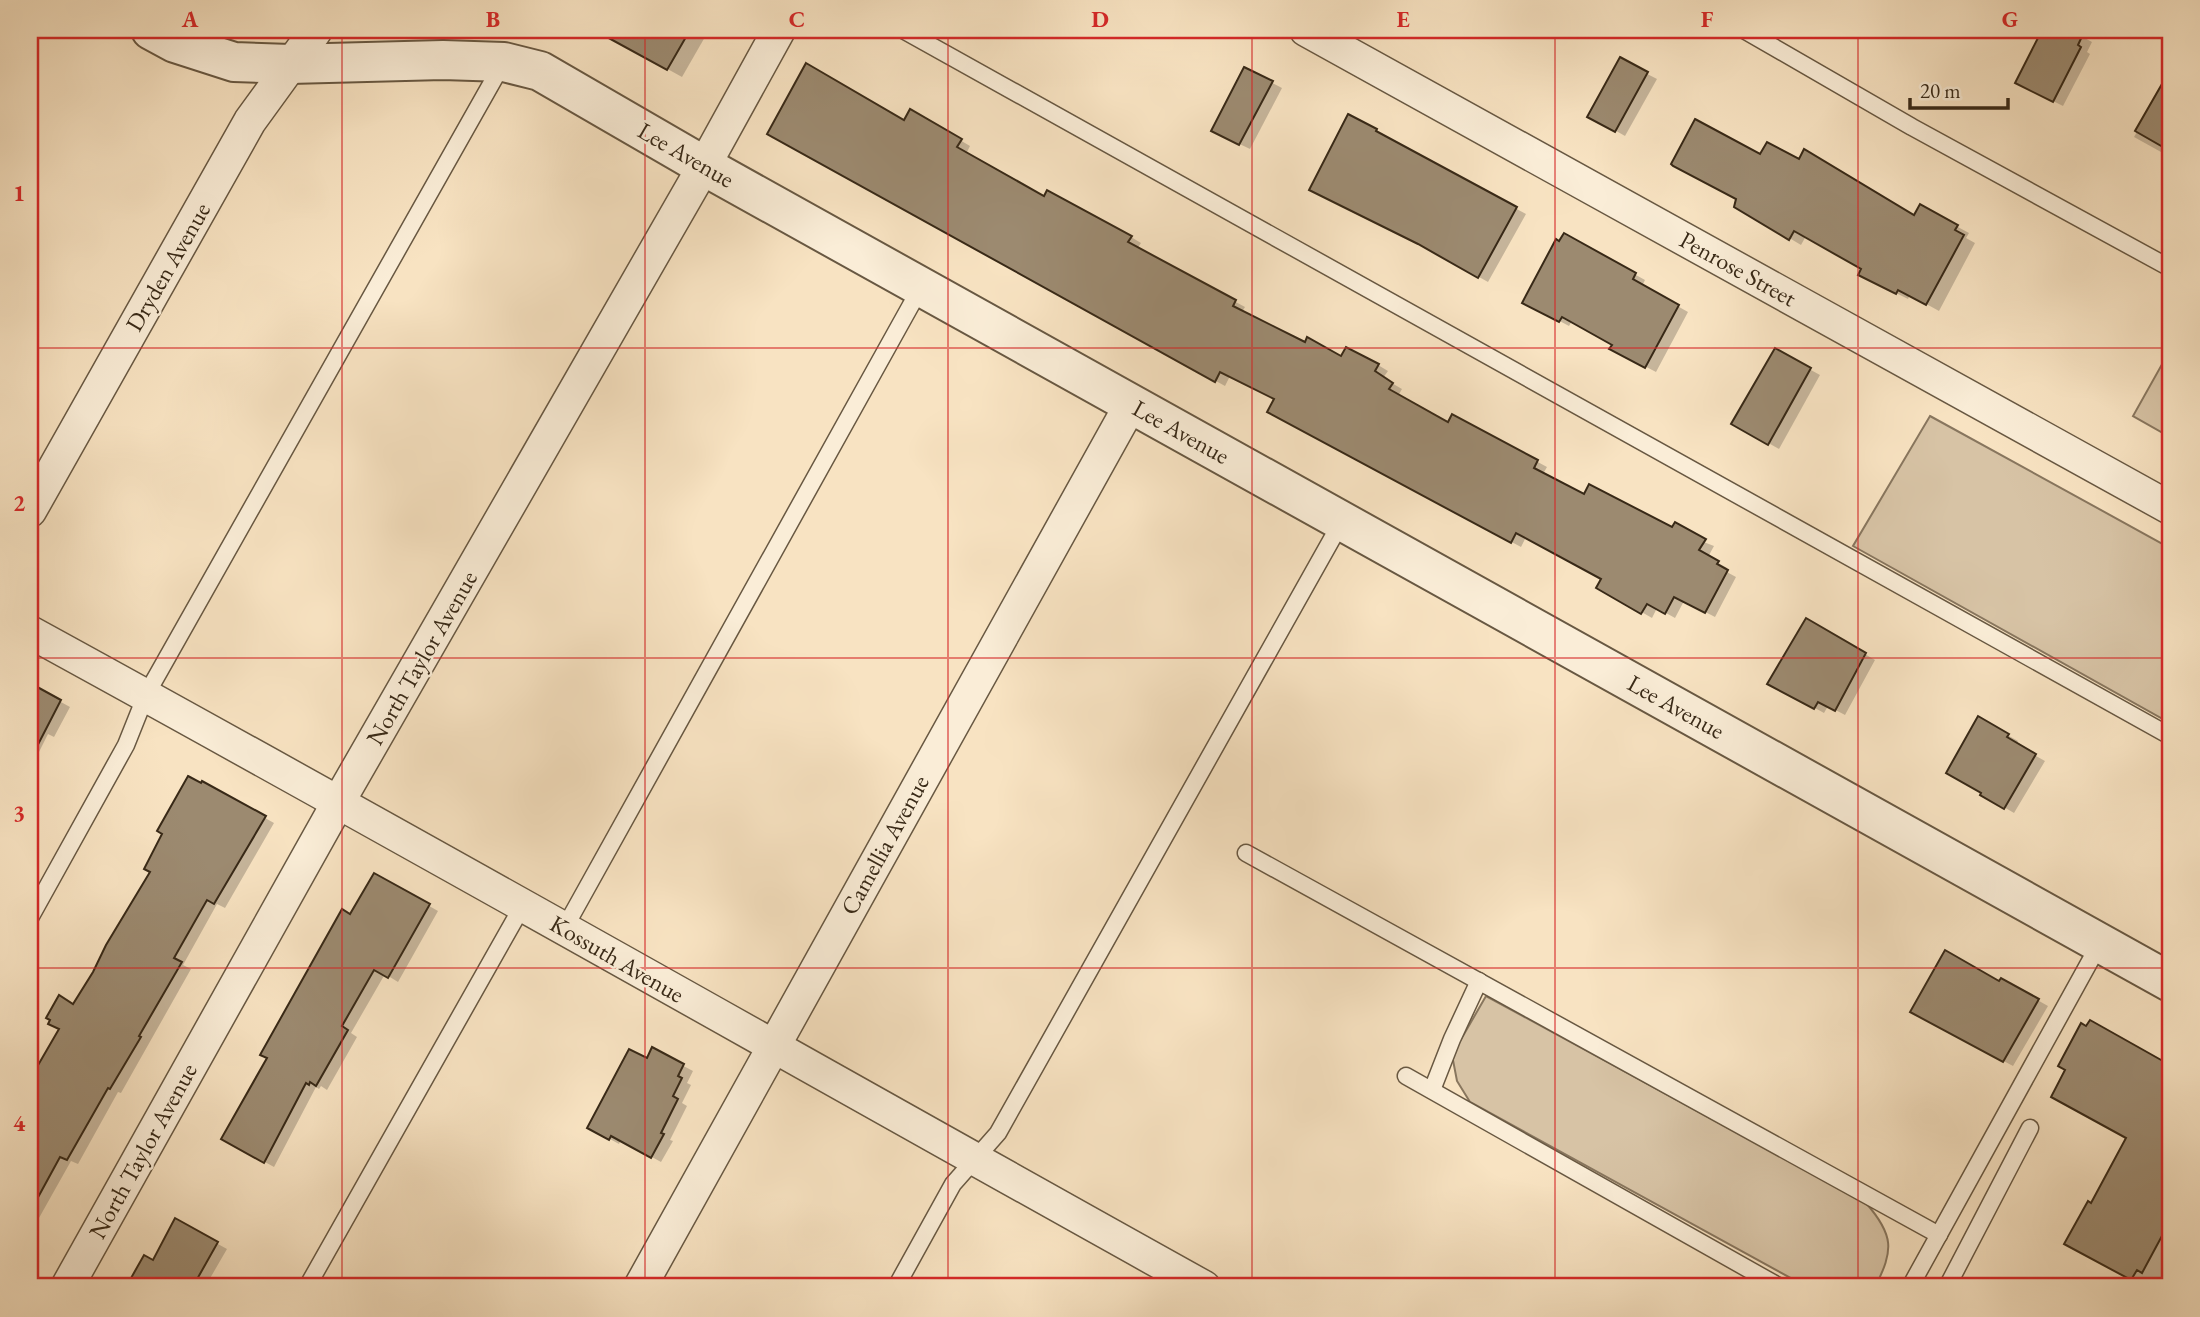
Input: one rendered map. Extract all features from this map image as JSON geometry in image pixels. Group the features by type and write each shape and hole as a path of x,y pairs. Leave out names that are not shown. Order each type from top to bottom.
{"street":[{"name":"Lee Avenue","path":"151,30 176,43 234,62 290,64 443,60 503,62 540,71 920,287 2170,982"},
{"name":"Dryden Avenue","path":"30,511 250,121 316,30"},
{"name":"North Taylor Avenue","path":"67,1287 339,801 704,166 779,30"},
{"name":"Penrose Street","path":"1306,30 2170,508"},
{"name":"Camellia Avenue","path":"640,1287 1131,404"},
{"name":"Kossuth Avenue","path":"30,632 339,801 772,1047 1204,1287"}],"lane":[{"path":"903,30 2170,736"},
{"path":"1744,30 1912,127 2170,268"},
{"path":"30,918 126,745 146,695 503,62"},
{"path":"564,929 920,287"},
{"path":"896,1287 953,1184 998,1133 1342,522"},
{"path":"1246,853 1939,1235"},
{"path":"307,1287 523,905"},
{"path":"1910,1287 2100,943"},
{"path":"1432,1090 1479,981"},
{"path":"1406,1076 1780,1287"},
{"path":"1953,1285 2030,1128"}],"shaded area":[{"path":"2170,350 2170,437 2133,416"},
{"path":"1930,416 2170,548 2170,723 1853,546"},
{"path":"1486,996 1866,1203 1882,1224 1888,1243 1886,1263 1875,1287 1807,1287 1470,1102 1457,1081 1452,1055"}],"building":[{"path":"594,30 690,30 667,70"},
{"path":"2042,30 2085,30 2078,45 2081,47 2053,102 2015,83"},
{"path":"1620,57 1648,72 1615,132 1587,117"},
{"path":"806,63 904,120 910,109 962,139 957,147 1044,196 1047,190 1132,236 1128,242 1236,300 1233,306 1305,342 1307,337 1341,356 1346,347 1379,364 1375,371 1393,383 1389,389 1448,422 1452,414 1538,460 1534,468 1584,494 1589,484 1672,527 1675,522 1706,539 1699,550 1719,561 1717,564 1728,570 1705,613 1674,597 1665,614 1647,604 1641,614 1596,588 1601,579 1516,533 1511,543 1267,412 1274,399 1220,372 1215,382 767,134"},
{"path":"1244,67 1273,81 1239,145 1211,131"},
{"path":"2170,70 2170,151 2135,131"},
{"path":"1348,114 1517,207 1478,278 1418,244 1309,190"},
{"path":"1695,119 1760,154 1767,142 1799,159 1804,149 1914,215 1920,204 1958,225 1955,230 1964,235 1926,305 1898,290 1896,294 1858,275 1861,269 1794,231 1789,240 1734,207 1736,199 1673,166 1671,164"},
{"path":"1564,233 1636,273 1633,279 1679,305 1645,368 1609,349 1612,345 1562,317 1559,322 1522,303 1556,239 1559,241"},
{"path":"1775,348 1811,368 1768,445 1731,424"},
{"path":"1806,618 1866,653 1835,711 1818,702 1814,709 1767,684"},
{"path":"30,683 61,700 30,760"},
{"path":"1978,716 2036,754 2004,809 1946,773"},
{"path":"188,776 266,816 214,904 207,900 174,958 182,962 139,1036 141,1037 67,1160 60,1157 30,1212 30,1079 59,1029 48,1024 50,1020 46,1018 59,995 73,1004 93,972 150,872 144,869 162,834 157,831"},
{"path":"374,873 430,904 388,978 374,970 342,1026 348,1030 316,1086 310,1082 309,1085 306,1083 264,1163 221,1139 267,1058 260,1055 342,909 350,914"},
{"path":"1945,950 1999,981 2001,978 2039,999 2003,1062 1910,1012"},
{"path":"2090,1020 2170,1065 2170,1221 2142,1273 2137,1270 2131,1280 2064,1244 2088,1201 2091,1203 2126,1138 2051,1097 2065,1070 2058,1066 2081,1023 2086,1026"},
{"path":"652,1047 684,1064 678,1076 682,1078 673,1096 678,1099 651,1158 611,1136 609,1140 587,1128 629,1049 647,1058"},
{"path":"175,1218 218,1242 196,1281 208,1287 126,1287 144,1255 153,1260"}]}
